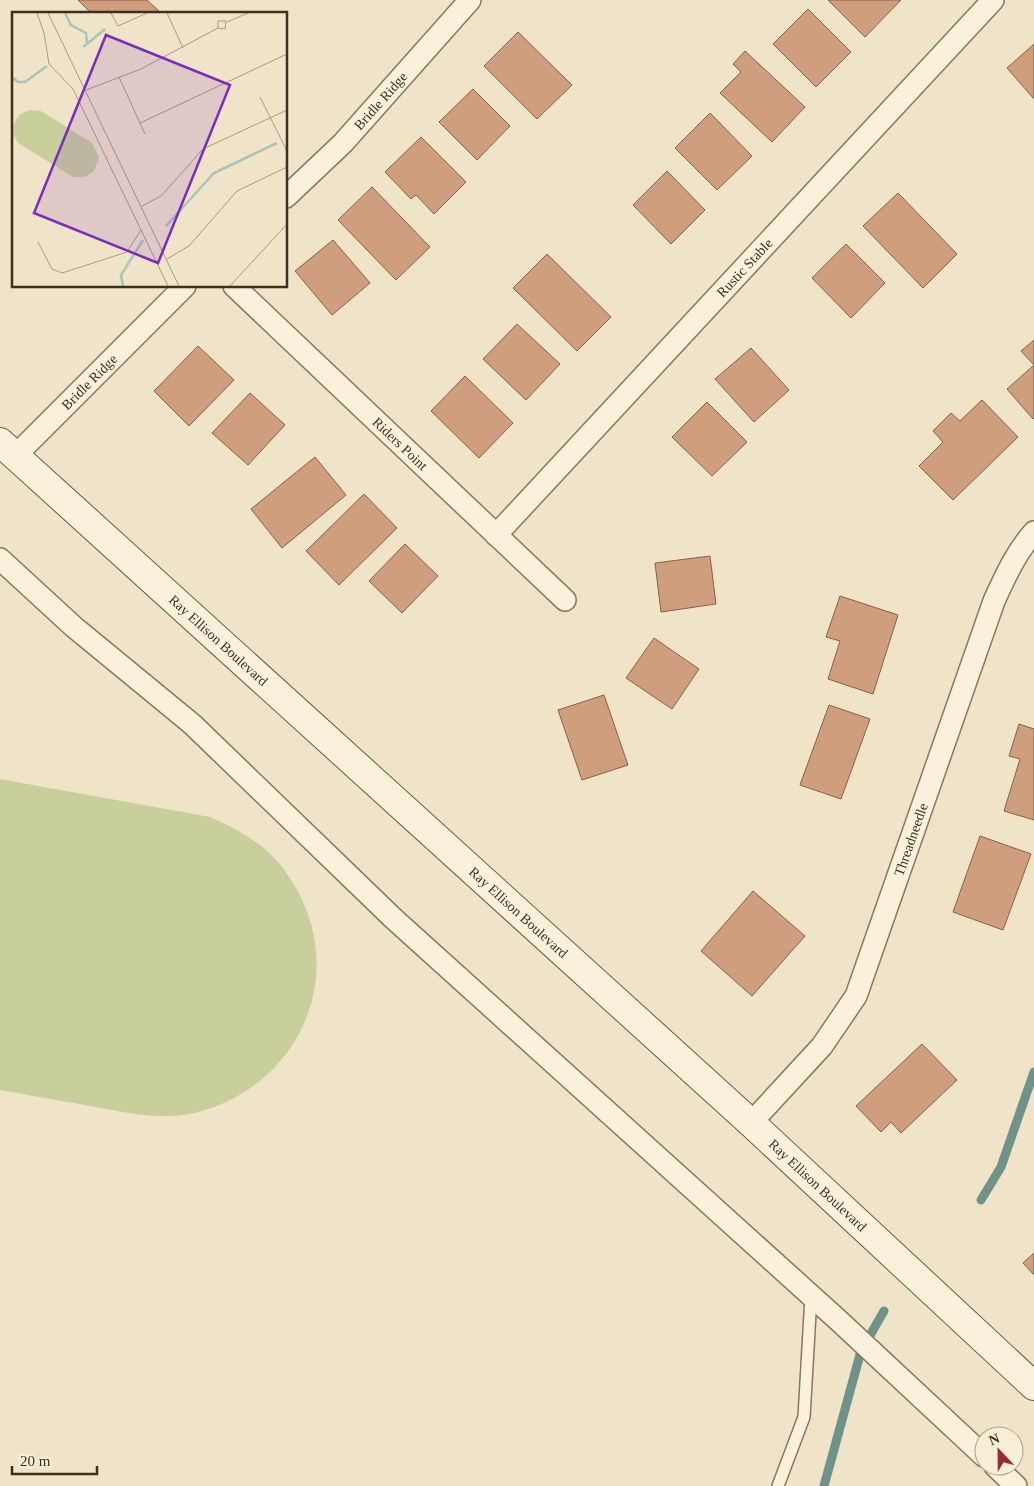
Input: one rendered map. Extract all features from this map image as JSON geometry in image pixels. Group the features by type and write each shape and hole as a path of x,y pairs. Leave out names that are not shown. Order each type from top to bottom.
{"street":[{"name":"Bridle Ridge","path":"288,195 343,143 470,0"},
{"name":"Rustic Stable","path":"496,535 993,0"},
{"name":"Bridle Ridge","path":"8,449 183,288"},
{"name":"Riders Point","path":"236,288 565,600"},
{"name":"Ray Ellison Boulevard","path":"8,449 752,1123 1034,1386"},
{"name":"Threadneedle","path":"752,1123 822,1046 856,996 994,601 1009,568 1034,532"},
{"path":"0,559 74,628 192,724 394,919 886,1364 974,1447"},
{"path":"1006,1476 1016,1486"}],"lane":[{"path":"778,1486 804,1417 810,1296"}],"green space":[{"path":"0,779 210,817 254,840 281,865 307,911 316,948 315,984 306,1019 289,1050 264,1078 233,1099 195,1113 169,1116 129,1113 0,1090"}],"building":[{"path":"78,0 147,0 160,12 90,12"},
{"path":"828,0 901,0 865,37"},
{"path":"808,9 851,52 816,87 773,44"},
{"path":"518,32 572,85 537,119 484,66"},
{"path":"1034,44 1034,99 1007,68"},
{"path":"745,51 805,107 772,142 720,93 741,72 733,64"},
{"path":"473,89 510,126 477,160 439,122"},
{"path":"710,113 752,156 717,190 675,148"},
{"path":"421,137 466,182 434,214 416,195 411,199 385,172"},
{"path":"667,171 705,210 671,244 633,205"},
{"path":"372,187 430,247 396,280 338,220"},
{"path":"898,193 957,254 923,288 863,226"},
{"path":"333,240 370,283 332,315 295,271"},
{"path":"846,244 885,283 851,318 812,278"},
{"path":"547,254 611,317 577,351 513,288"},
{"path":"517,324 560,364 526,400 483,359"},
{"path":"1034,340 1034,365 1021,351"},
{"path":"198,346 234,380 189,426 154,391"},
{"path":"751,348 789,390 754,422 715,379"},
{"path":"1034,365 1034,418 1033,419 1007,389"},
{"path":"465,376 513,423 479,458 431,411"},
{"path":"250,393 285,425 248,465 212,433"},
{"path":"982,400 1018,437 953,500 919,466 943,442 933,431 951,413 960,421"},
{"path":"707,402 747,442 712,476 672,437"},
{"path":"315,457 346,495 282,548 251,509"},
{"path":"364,494 397,528 339,585 306,551"},
{"path":"405,544 438,576 402,613 369,581"},
{"path":"710,556 716,604 661,612 655,563"},
{"path":"840,596 898,615 873,694 828,679 840,641 826,637"},
{"path":"654,638 699,669 672,709 626,678"},
{"path":"604,695 628,765 582,780 558,710"},
{"path":"829,705 870,719 841,799 800,785"},
{"path":"1019,724 1034,729 1034,820 1004,811 1020,759 1009,756"},
{"path":"980,836 1031,854 1003,930 953,912"},
{"path":"753,891 805,936 752,996 701,951"},
{"path":"922,1044 957,1080 901,1133 891,1122 881,1132 856,1106"},
{"path":"1034,1253 1034,1275 1023,1263"}],"waterway":[{"path":"981,1200 1001,1167 1034,1072"},
{"path":"824,1486 861,1351 884,1311"}]}
